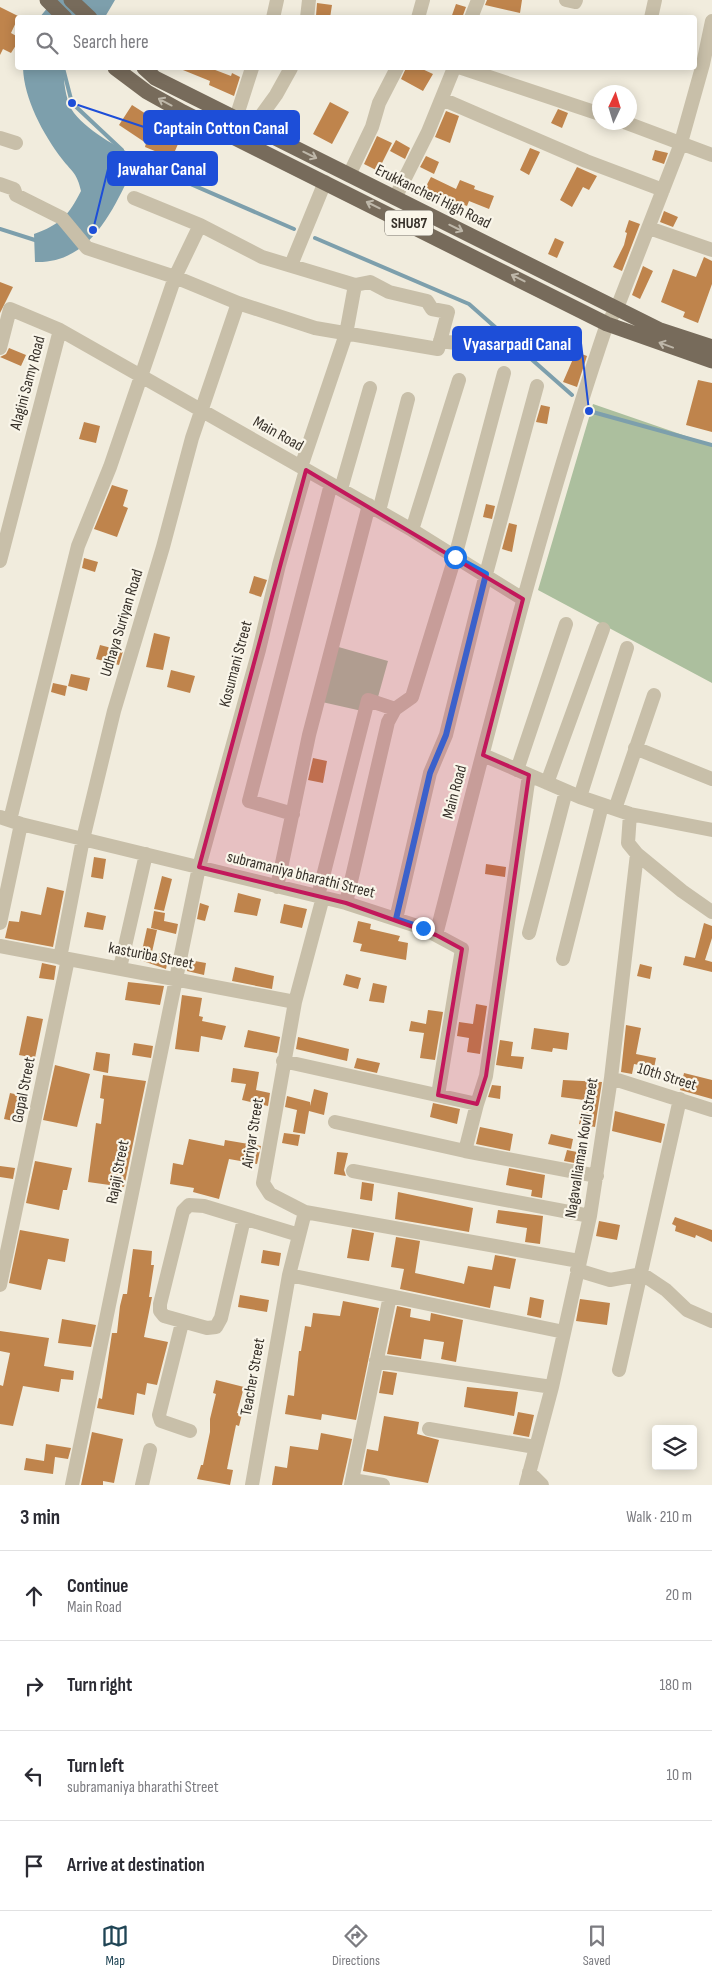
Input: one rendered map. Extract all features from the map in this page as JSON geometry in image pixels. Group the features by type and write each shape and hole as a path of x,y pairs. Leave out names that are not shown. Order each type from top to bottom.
{"main road":[{"path":"47,0 62,15"},
{"path":"71,0 87,15"},
{"name":"SHU87","path":"118,70 161,100 607,324 712,361"},
{"name":"Erukkancheri High Road","path":"146,70 155,78 660,330 712,347"},
{"path":"325,182 334,167"}],"street":[{"path":"274,15 277,0"},
{"path":"307,15 309,0"},
{"path":"419,15 423,0"},
{"path":"474,15 478,0"},
{"path":"566,0 576,2 576,0"},
{"path":"652,15 655,0"},
{"name":"Main Road","path":"436,935 523,599 570,435 607,324 618,308 680,143 703,64 712,21"},
{"path":"236,118 251,70"},
{"path":"253,127 276,95 290,70"},
{"path":"349,174 372,127 378,103 396,70"},
{"path":"396,198 442,99 453,70"},
{"path":"468,70 592,111"},
{"path":"442,99 586,161 663,190"},
{"path":"637,127 712,155"},
{"path":"0,138 16,143"},
{"path":"291,266 325,182"},
{"path":"0,184 14,189 16,195 61,217 87,248 175,277 238,303 315,328 438,349 448,312 432,309 428,301 390,292 370,282 355,285 262,256 200,225 134,198"},
{"path":"0,923 10,820 78,546 110,467 175,277 200,225"},
{"path":"649,228 712,250"},
{"name":"Kosumani Street","path":"198,867 259,650 304,469 346,334 355,285"},
{"name":"Udhaya Suriyan Road","path":"64,958 83,839 114,711 201,411 238,303"},
{"name":"Main Road","path":"0,348 10,309 60,330 412,530 486,574 523,599"},
{"name":"Alagini Samy Road","path":"0,561 60,330"},
{"path":"440,341 497,348"},
{"path":"346,903 388,722 394,709 412,697 455,557 504,373"},
{"path":"412,530 459,380"},
{"path":"396,919 430,773 446,735 486,574 538,386"},
{"path":"292,814 249,801 336,487 370,388"},
{"path":"277,887 309,735 374,508 408,398"},
{"path":"465,1151 486,1076 523,772 566,624"},
{"path":"547,783 603,629"},
{"path":"580,797 627,648"},
{"path":"563,959 608,807 636,748 654,695"},
{"name":"Airiyar Street","path":"394,709 368,700 295,1002 283,1061 263,1183 270,1194 305,1212 578,1266 610,1280 642,1274"},
{"path":"636,748 712,779"},
{"path":"483,755 580,797 608,807 630,814 712,830"},
{"path":"529,933 566,791"},
{"name":"Nagavalliaman Kovil Street","path":"527,1479 552,1387 597,1176 611,1078 637,854 628,843 630,814"},
{"name":"subramaniya bharathi Street","path":"10,820 346,903 423,928 462,948 438,1095"},
{"path":"120,968 146,854"},
{"path":"637,854 682,892 712,912"},
{"name":"Rajaji Street","path":"72,1485 198,867"},
{"name":"kasturiba Street","path":"0,946 295,1002"},
{"name":"Gopal Street","path":"0,1285 64,958"},
{"path":"283,1061 477,1104"},
{"name":"10th Street","path":"611,1078 712,1110"},
{"path":"619,1370 680,1099"},
{"path":"335,1122 465,1151 597,1176"},
{"path":"353,1171 590,1216"},
{"path":"244,1219 221,1318 216,1327 206,1328 182,1323 164,1316 160,1311 160,1304 184,1211 188,1205 196,1204 299,1234"},
{"path":"305,1212 289,1275 564,1332"},
{"path":"642,1274 666,1290 687,1310 712,1321"},
{"name":"Teacher Street","path":"252,1485 289,1275"},
{"path":"383,1485 352,1482 390,1296"},
{"path":"182,1323 159,1415 160,1421 190,1431"},
{"path":"376,1361 552,1387"},
{"path":"429,1429 535,1447"},
{"path":"142,1485 150,1450"},
{"path":"527,1479 542,1485"}],"highlighted area":[{"path":"306,470 523,599 483,755 529,775 486,1076 477,1104 438,1095 462,949 436,935 346,903 199,867"}],"green space":[{"path":"593,404 712,445 712,683 538,590"},
{"path":"335,646 388,661 378,697 362,711 322,702"}],"water":[{"path":"54,0 115,0 106,15 42,15"},
{"path":"23,70 64,70 66,91 74,113 89,128 107,141 146,160 139,175 131,173 106,220 95,234 70,255 54,260 35,262 34,234 51,227 63,218 81,191 76,177 55,149 36,116 24,80"}],"building":[{"path":"487,0 522,0 520,13 485,5"},
{"path":"317,3 332,5 330,15 316,15"},
{"path":"456,4 466,7 463,15 452,15"},
{"path":"0,7 16,15 15,24 11,33 15,35 15,47 11,53 3,49 0,55"},
{"path":"183,70 215,70 231,76 232,73 240,77 234,96 209,85 210,81"},
{"path":"405,70 424,70 433,74 423,91 401,79"},
{"path":"330,102 349,112 332,144 313,134"},
{"path":"132,105 154,119 151,124 181,137 172,158 145,147 146,143 119,125"},
{"path":"558,109 568,113 562,128 551,123"},
{"path":"446,111 459,116 450,143 435,137"},
{"path":"377,136 392,143 378,171 364,164"},
{"path":"396,140 410,148 405,159 390,151"},
{"path":"530,148 540,152 529,175 520,170"},
{"path":"655,150 668,153 664,164 652,160"},
{"path":"426,156 439,162 434,174 420,167"},
{"path":"577,167 597,176 589,190 583,187 572,207 560,200"},
{"path":"431,177 456,189 460,180 475,186 474,189 494,196 489,209 469,201 467,206 440,195 439,198 424,190"},
{"path":"664,211 678,217 673,227 660,222"},
{"path":"629,220 640,224 622,271 613,267 624,245 627,233 625,232"},
{"path":"555,238 564,242 557,258 548,254"},
{"path":"704,257 712,261 712,284 698,323 683,317 685,312 661,302 673,269 696,277"},
{"path":"643,266 653,271 640,299 632,295"},
{"path":"0,282 13,287 0,313"},
{"path":"9,348 26,355 21,366 0,357 6,354"},
{"path":"576,352 587,356 577,387 563,382"},
{"path":"698,380 712,383 712,432 686,425"},
{"path":"541,405 550,407 547,424 536,422"},
{"path":"84,422 100,426 96,443 79,439"},
{"path":"112,485 128,490 123,506 128,508 117,537 94,529"},
{"path":"486,504 495,506 492,519 483,517"},
{"path":"509,523 517,525 512,552 502,549"},
{"path":"84,558 98,562 95,572 82,568"},
{"path":"254,576 267,580 261,597 249,593"},
{"path":"154,633 170,637 163,670 146,667"},
{"path":"100,645 123,651 119,665 96,659"},
{"path":"171,670 195,676 190,693 167,687"},
{"path":"71,674 90,678 87,691 68,686"},
{"path":"53,683 67,686 65,696 51,692"},
{"path":"313,758 327,761 323,783 308,780"},
{"path":"94,857 106,859 103,879 91,877"},
{"path":"486,864 506,867 505,877 485,874"},
{"path":"162,876 172,879 164,911 154,909"},
{"path":"47,887 64,891 53,947 5,938 9,921 19,922 21,911 41,915"},
{"path":"238,893 261,899 257,916 234,912"},
{"path":"200,903 209,906 205,921 197,919"},
{"path":"284,904 307,909 302,928 280,923"},
{"path":"154,911 165,913 164,921 178,924 176,934 151,928"},
{"path":"87,912 106,916 103,930 84,927"},
{"path":"358,921 371,924 370,929 400,936 398,941 408,943 406,960 360,951 362,944 353,942"},
{"path":"704,923 712,926 712,938 705,960 712,962 712,972 683,965 685,956 695,958"},
{"path":"147,928 157,930 152,952 169,955 166,969 140,960"},
{"path":"189,960 206,963 204,975 187,971"},
{"path":"42,963 56,966 54,980 39,978"},
{"path":"640,964 652,967 650,979 637,976"},
{"path":"235,967 274,976 272,989 232,981"},
{"path":"346,974 361,978 358,989 343,985"},
{"path":"128,982 164,986 160,1005 125,1000"},
{"path":"373,983 387,986 384,1003 369,1001"},
{"path":"182,995 202,998 199,1016 203,1017 202,1021 226,1026 222,1040 201,1036 199,1052 175,1049"},
{"path":"476,1004 487,1006 480,1054 467,1052 469,1038 457,1036 459,1022 473,1024"},
{"path":"428,1010 443,1012 435,1060 420,1058 424,1033 409,1031 411,1021 426,1024"},
{"path":"27,1016 43,1019 35,1058 19,1055"},
{"path":"626,1025 641,1028 636,1054 656,1058 654,1068 634,1064 632,1074 621,1072"},
{"path":"534,1028 569,1033 567,1050 553,1048 552,1052 531,1049"},
{"path":"248,1030 280,1037 277,1053 244,1047"},
{"path":"298,1037 349,1049 347,1061 296,1049"},
{"path":"500,1040 513,1042 511,1056 524,1057 522,1069 496,1065"},
{"path":"134,1043 153,1046 151,1058 132,1055"},
{"path":"96,1052 110,1054 108,1073 93,1070"},
{"path":"357,1058 380,1063 377,1073 354,1068"},
{"path":"55,1065 90,1074 77,1127 43,1120"},
{"path":"233,1068 259,1072 256,1090 270,1093 268,1106 242,1100 246,1084 231,1082"},
{"path":"684,1073 712,1080 712,1099 680,1090"},
{"path":"103,1075 146,1081 124,1187 88,1182 96,1123 101,1124 104,1099 100,1098"},
{"path":"563,1080 602,1082 595,1127 579,1124 584,1100 561,1097"},
{"path":"492,1085 501,1086 500,1099 488,1097"},
{"path":"314,1089 328,1093 324,1115 309,1111 305,1134 293,1132 297,1110 285,1107 287,1096 310,1102 310,1106"},
{"path":"10,1093 28,1097 23,1123 4,1119"},
{"path":"433,1103 460,1109 457,1124 430,1117"},
{"path":"615,1111 665,1124 661,1143 612,1131"},
{"path":"480,1127 513,1134 510,1151 476,1144"},
{"path":"284,1133 300,1135 298,1146 282,1143"},
{"path":"551,1134 573,1139 571,1149 548,1144"},
{"path":"189,1139 224,1146 225,1140 261,1146 257,1164 229,1159 219,1199 193,1192 194,1188 170,1184 173,1163 183,1165"},
{"path":"567,1150 587,1154 585,1165 564,1161"},
{"path":"337,1152 348,1153 344,1170 346,1176 334,1174"},
{"path":"35,1161 72,1168 67,1190 63,1190 59,1210 26,1203"},
{"path":"0,1166 15,1168 13,1179 0,1177"},
{"path":"509,1168 545,1175 542,1198 531,1196 532,1190 506,1185"},
{"path":"362,1182 374,1184 372,1201 360,1199"},
{"path":"398,1192 473,1208 469,1232 395,1219"},
{"path":"498,1210 543,1216 540,1244 525,1242 527,1228 496,1223"},
{"path":"675,1217 712,1230 712,1242 696,1235 695,1238 675,1231 676,1226 672,1224"},
{"path":"599,1221 620,1225 617,1240 596,1236"},
{"path":"352,1229 374,1233 369,1261 347,1258"},
{"path":"20,1230 69,1239 65,1262 48,1259 41,1290 9,1283"},
{"path":"396,1237 420,1241 415,1273 464,1284 468,1266 492,1270 495,1255 516,1259 510,1289 494,1286 490,1308 400,1289 404,1269 391,1267"},
{"path":"133,1249 152,1251 151,1265 154,1265 149,1297 152,1297 144,1337 168,1342 157,1385 147,1383 145,1395 137,1393 134,1415 97,1408 99,1398 102,1399 112,1333 117,1333 123,1294 127,1294"},
{"path":"263,1250 281,1253 279,1266 261,1263"},
{"path":"240,1295 269,1300 267,1312 238,1307"},
{"path":"530,1297 544,1300 541,1318 527,1315"},
{"path":"580,1299 610,1303 607,1325 576,1321"},
{"path":"343,1301 379,1308 356,1420 322,1414 321,1420 285,1414 288,1395 294,1396 299,1351 301,1351 305,1326 311,1327 313,1313 340,1316"},
{"path":"397,1306 411,1309 410,1317 430,1321 431,1313 463,1320 456,1362 441,1359 444,1342 424,1339 421,1359 387,1354"},
{"path":"62,1319 96,1325 91,1347 58,1343"},
{"path":"0,1331 49,1338 44,1366 74,1371 73,1380 61,1379 59,1392 23,1386 13,1426 0,1424 0,1385 3,1386 10,1353 0,1351"},
{"path":"383,1371 397,1373 393,1395 379,1393"},
{"path":"216,1380 244,1387 237,1413 242,1414 239,1426 236,1425 227,1469 233,1470 230,1485 197,1479 201,1465 203,1465 210,1432 210,1419 216,1394 213,1393"},
{"path":"467,1387 518,1392 514,1416 464,1407"},
{"path":"518,1412 534,1415 529,1437 513,1434"},
{"path":"384,1416 419,1422 417,1434 439,1440 428,1483 363,1471 367,1449 378,1451"},
{"path":"92,1432 123,1439 114,1483 103,1481 103,1485 81,1485"},
{"path":"321,1433 352,1439 342,1485 272,1485 275,1466 287,1468 290,1446 318,1450"},
{"path":"46,1444 71,1448 68,1459 55,1457 53,1474 24,1470 26,1458 44,1461"}],"waterway":[{"path":"64,70 72,103 122,150"},
{"path":"140,162 294,229"},
{"path":"0,229 38,241"},
{"path":"315,238 469,304 572,395"},
{"path":"589,411 712,445"}],"place":[{"name":"Captain Cotton Canal","path":"72,103"},
{"name":"Jawahar Canal","path":"93,230"},
{"name":"Vyasarpadi Canal","path":"589,411"}],"route":[{"path":"423,928 396,919 430,773 446,735 486,574 455,557"}]}
